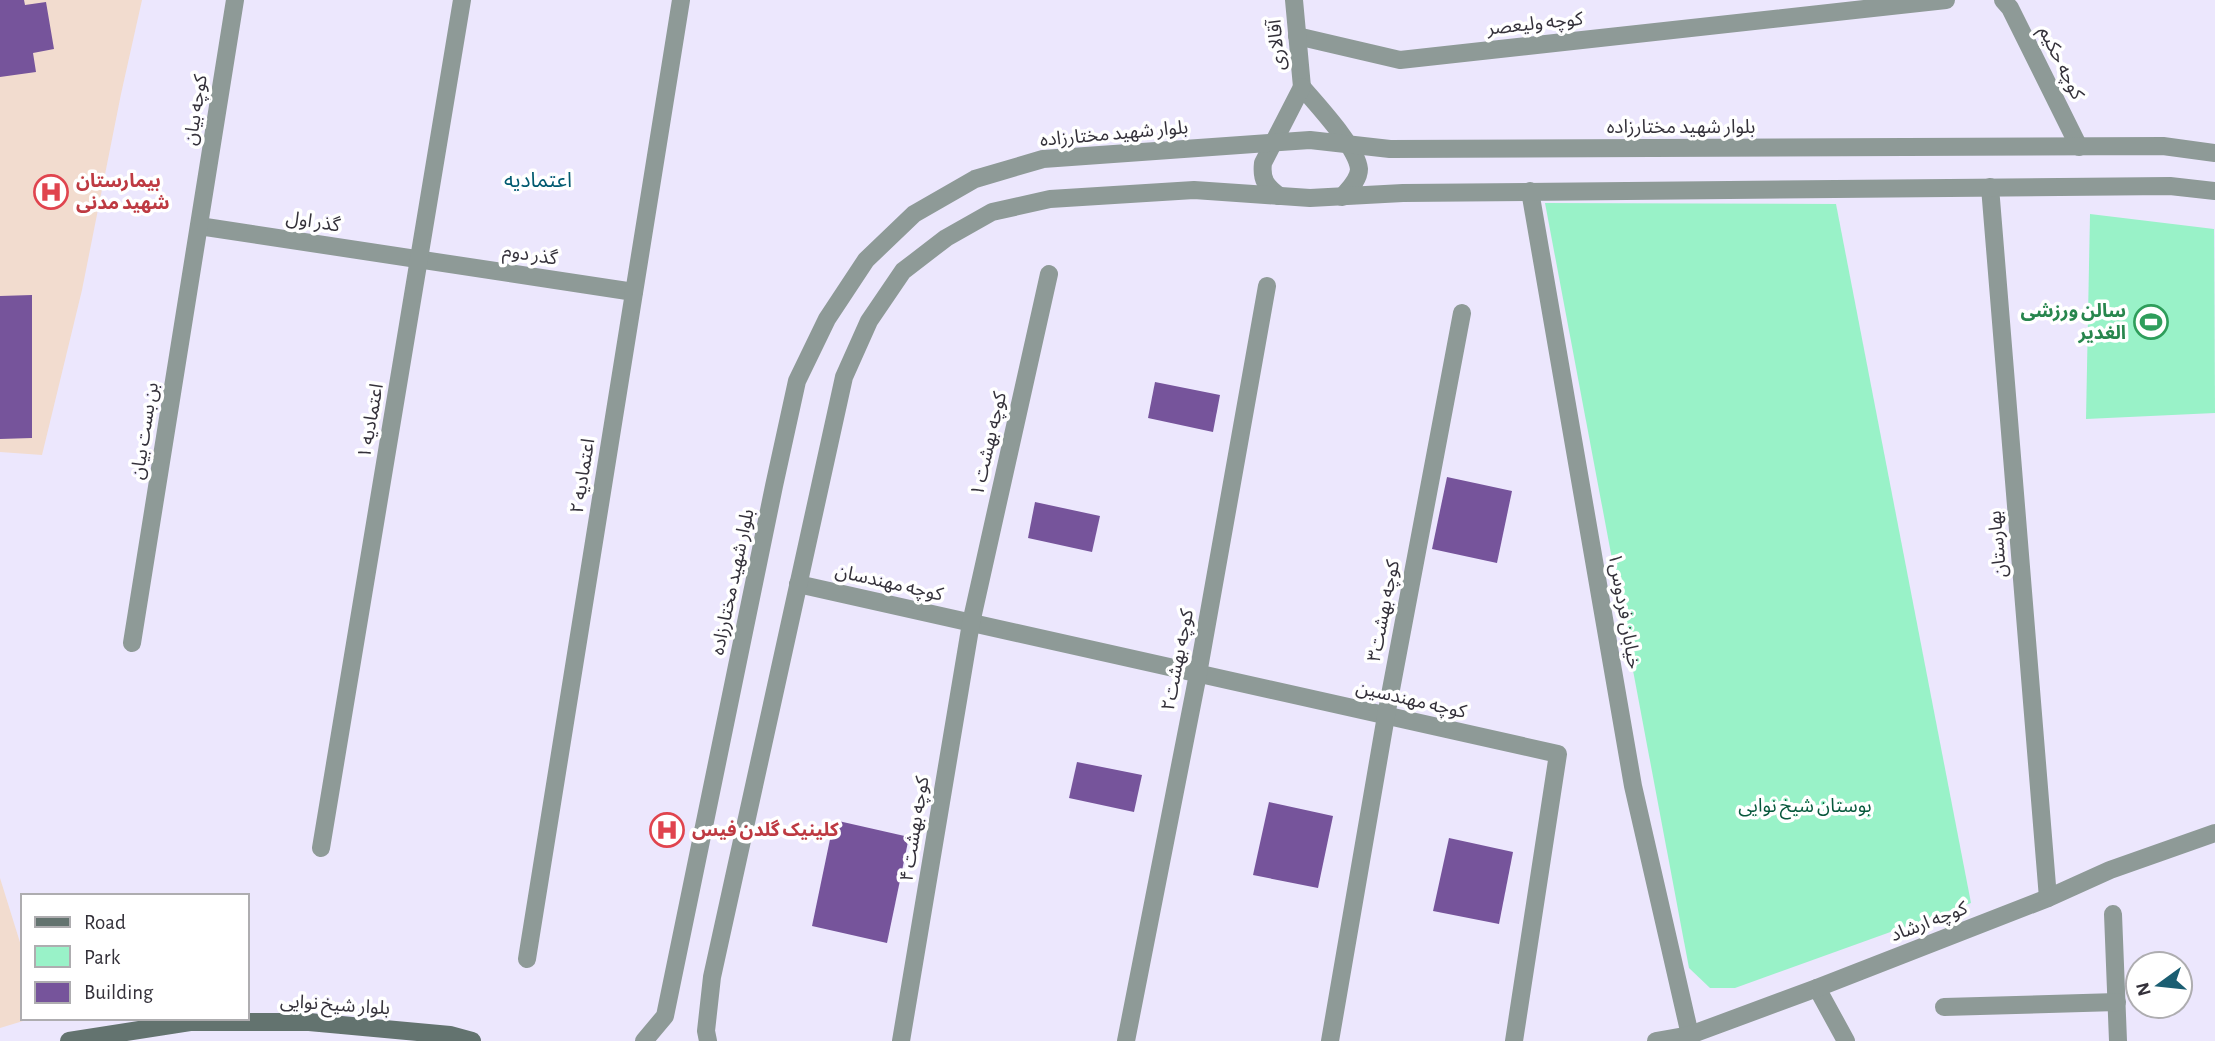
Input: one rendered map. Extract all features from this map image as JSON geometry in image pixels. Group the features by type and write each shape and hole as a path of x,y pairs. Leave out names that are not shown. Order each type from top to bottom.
{"main road":[{"name":"بلوار شیخ نوایی","path":"69,1041 190,1022 309,1022 450,1035 472,1041"}],"street":[{"name":"کوچه بیان","path":"199,226 235,0"},
{"name":"اعتمادیه ۱","path":"321,848 462,0"},
{"name":"اعتمادیه ۲","path":"527,959 681,0"},
{"name":"آقالاری","path":"1294,0 1302,87"},
{"name":"کوچه ولیعصر","path":"1297,36 1400,60 1947,0"},
{"name":"کوچه حکیم","path":"2003,0 2010,8 2079,147"},
{"path":"1279,196 1269,188 1262,175 1263,163 1302,87 1349,145 1359,171 1356,181 1342,197"},
{"name":"بلوار شهید مختارزاده","path":"644,1041 665,1016 797,381 827,319 866,260 914,214 975,179 1043,159 1310,140 1390,149 2163,146 2215,153"},
{"path":"708,1041 706,1031 712,978 844,377 869,321 903,271 946,238 992,212 1050,198 1194,190 1310,198 1403,193 1990,187 2170,186 2215,191"},
{"name":"بهارستان","path":"1990,187 2048,898"},
{"name":"خیابان فردوس۱","path":"1530,191 1633,786 1690,1035"},
{"name":"گذر اول","path":"199,226 420,260"},
{"name":"بن بست بیان","path":"132,643 199,226"},
{"name":"گذر دوم","path":"420,260 634,292"},
{"name":"کوچه بهشت ۱","path":"971,623 1049,274"},
{"name":"کوچه بهشت۲","path":"1126,1041 1198,674 1267,286"},
{"name":"کوچه بهشت۳","path":"1330,1041 1386,716 1462,313"},
{"name":"کوچه مهندسان","path":"798,584 971,623"},
{"name":"کوچه مهندسین","path":"971,623 1558,754 1514,1041"},
{"name":"کوچه بهشت ۴","path":"901,1041 971,623"},
{"name":"کوچه ارشاد","path":"1656,1041 1690,1035 1817,988 2048,898 2110,870 2215,833"},
{"path":"2113,914 2118,1041"},
{"path":"1817,988 1846,1041"},
{"path":"1944,1007 2117,1002"}],"shaded area":[{"name":"بیمارستان شهید مدنی","path":"0,0 142,0 82,290 42,455 0,452"},
{"path":"0,878 21,946 21,1020 26,1020 0,1028"}],"green space":[{"name":"بوستان شیخ نوایی","path":"1545,203 1836,204 1971,903 1735,988 1710,988 1689,968"},
{"name":"سالن ورزشی الغدیر","path":"2090,214 2214,229 2215,413 2086,419"}],"building":[{"path":"0,0 24,0 25,5 46,2 54,49 33,53 36,72 0,77"},
{"path":"32,295 32,438 0,439 0,296"},
{"path":"1155,382 1220,395 1213,432 1148,418"},
{"path":"1447,477 1512,491 1497,563 1432,549"},
{"path":"1035,502 1100,516 1092,552 1028,538"},
{"path":"1077,762 1142,775 1134,812 1069,798"},
{"path":"1269,802 1333,816 1318,888 1253,875"},
{"path":"834,820 909,837 887,943 812,926"},
{"path":"1449,838 1513,852 1499,924 1433,911"}],"place":[{"name":"بیمارستان شهید مدنی","path":"51,192"},
{"name":"سالن ورزشی الغدیر","path":"2151,322"},
{"name":"کلینیک گلدن فیس","path":"667,830"}],"district":[{"name":"اعتمادیه","path":"538,180"}]}
